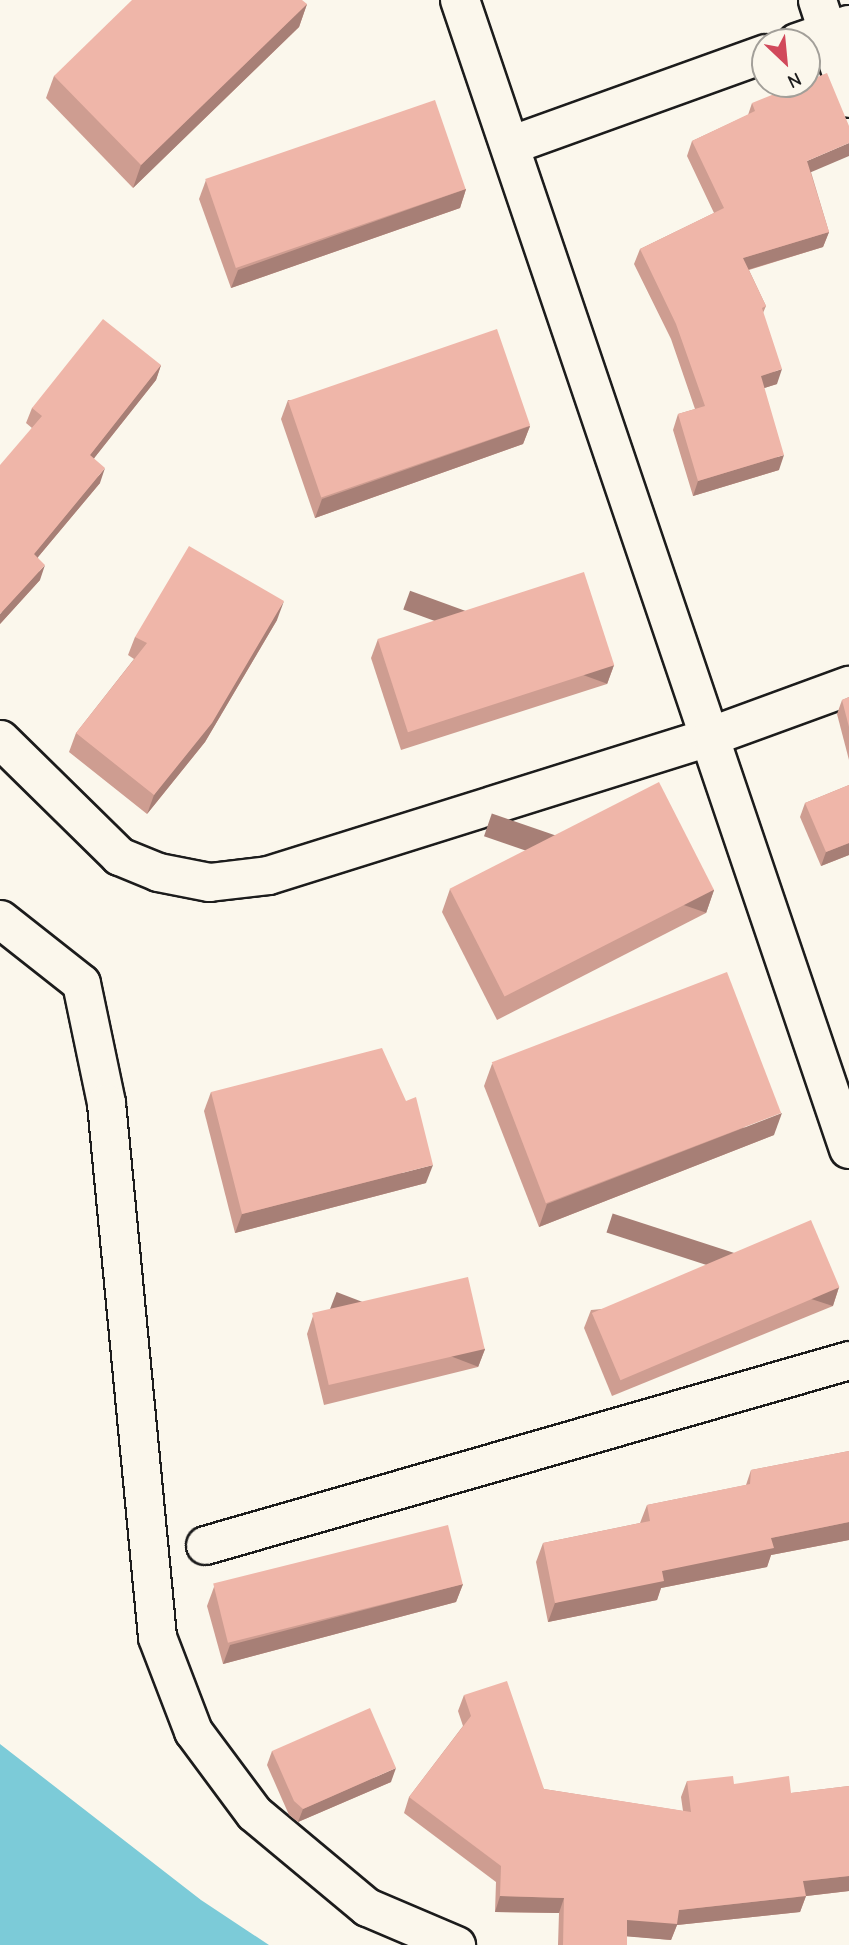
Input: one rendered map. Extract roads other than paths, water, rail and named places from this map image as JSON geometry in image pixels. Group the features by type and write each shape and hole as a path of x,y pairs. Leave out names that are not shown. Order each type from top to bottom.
{"street":[{"path":"460,0 712,736 849,1149"},
{"path":"822,24 849,98"},
{"path":"510,145 751,58"},
{"path":"0,739 119,856 158,872 209,882 268,875 712,736 849,686"},
{"path":"0,919 81,984 106,1103 157,1637 193,1731 254,1813 367,1907 456,1945"},
{"path":"205,1545 849,1360"}],"water":[{"path":"0,1744 201,1900 269,1945 0,1945"}]}
